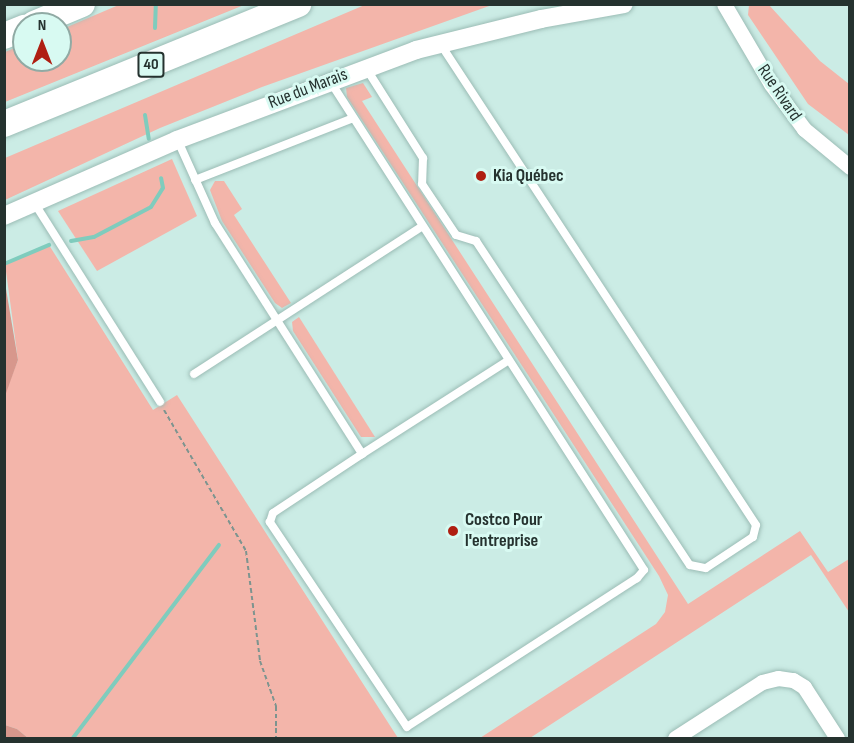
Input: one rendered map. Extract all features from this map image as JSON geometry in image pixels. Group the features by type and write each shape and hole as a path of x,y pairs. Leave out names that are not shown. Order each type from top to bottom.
{"highway":[{"path":"63,12 82,4"},
{"name":"40","path":"4,124 298,4"}],"street":[{"name":"Rue du Marais","path":"4,216 177,140 366,68 440,44 541,19 624,4"},
{"name":"Rue Rivard","path":"724,4 771,84 804,129 849,167"},
{"path":"675,738 762,682 778,678 793,680 804,687 837,738"}],"lane":[{"path":"366,68 423,158 423,184 456,236 476,241 690,565 706,568 753,537 756,525 440,44"},
{"path":"329,81 351,119 509,360 644,570 638,578 410,727 399,721 270,522 273,513 509,360"},
{"path":"195,180 351,119"},
{"path":"177,140 215,223 362,454"},
{"path":"34,203 160,402"},
{"path":"194,374 422,227"}],"path":[{"path":"160,402 246,551 260,661 276,706 276,738"}],"shaded area":[{"path":"121,4 244,5 5,102 5,52 12,49 12,72 72,72 72,25"},
{"path":"367,4 492,5 262,87 160,128 5,200 5,158"},
{"path":"749,5 769,5 820,61 849,84 849,135 808,104 748,15"},
{"path":"363,83 372,97 362,101 688,604 800,531 828,572 849,559 849,612 811,555 530,738 480,738 656,624 665,612 668,595 659,576 347,97 346,88"},
{"path":"172,159 197,216 97,271 58,211"},
{"path":"215,181 224,181 242,209 234,215 291,303 282,308 275,303 222,221 210,190"},
{"path":"49,245 153,410 177,395 398,738 28,738 17,729 5,725 4,396 18,360 5,264"},
{"path":"4,277 18,360 5,396 4,396"},
{"path":"299,317 375,437 361,437 293,331 292,322"},
{"path":"5,725 17,729 28,738 5,738"}],"waterway":[{"path":"155,28 156,4"},
{"path":"145,115 149,139"},
{"path":"71,241 94,237 151,207 163,188 161,178"},
{"path":"4,264 49,245"},
{"path":"73,738 219,545"}],"place":[{"name":"Kia Québec","path":"481,176"},
{"name":"Costco Pour l'entreprise","path":"453,531"}]}
